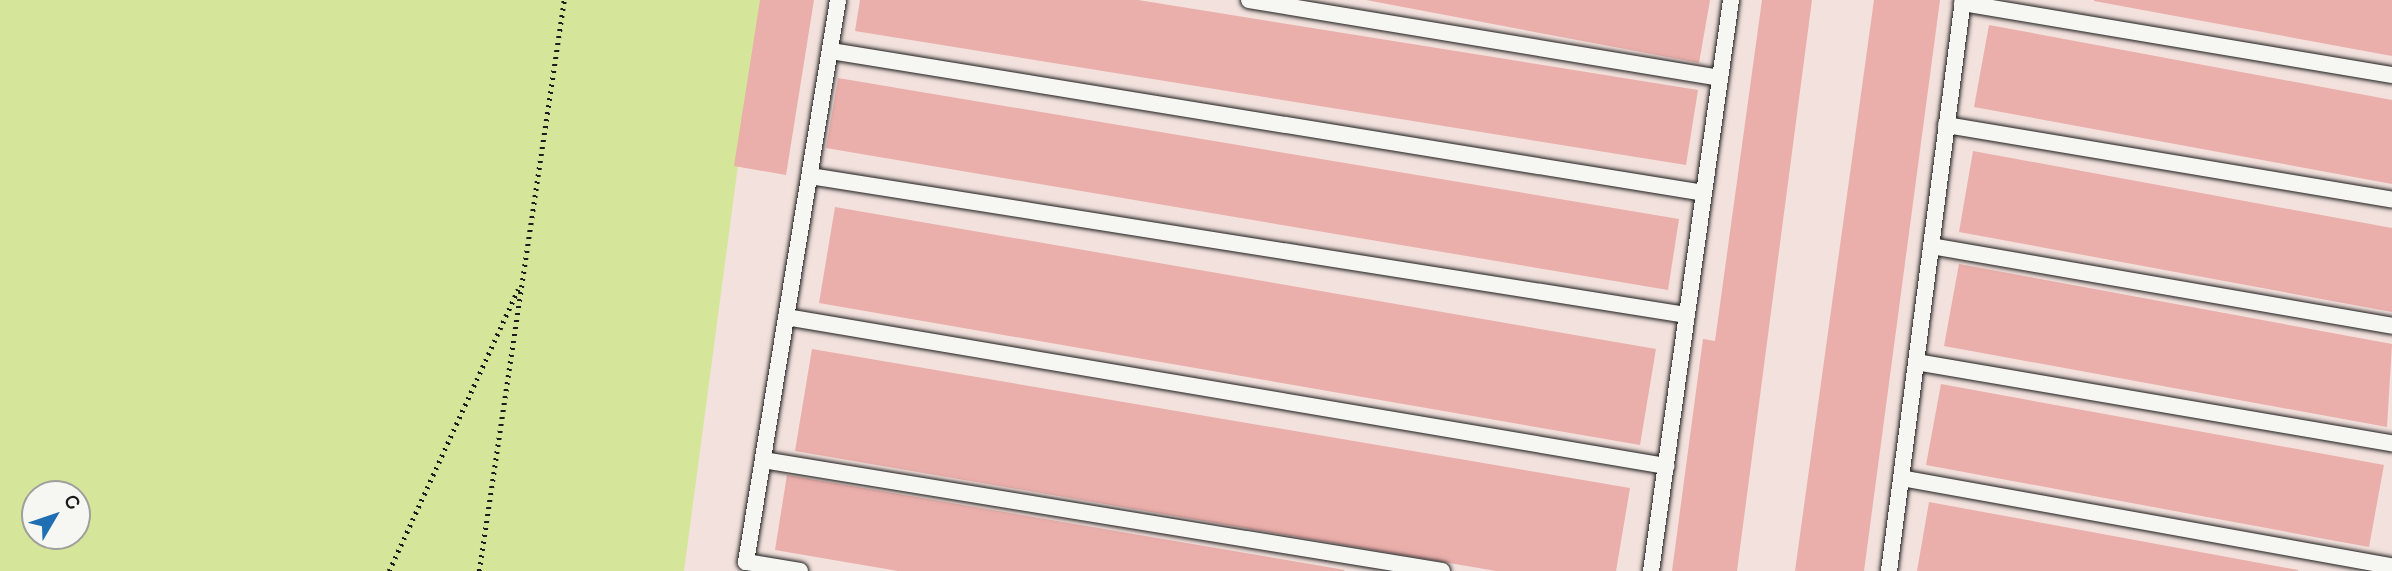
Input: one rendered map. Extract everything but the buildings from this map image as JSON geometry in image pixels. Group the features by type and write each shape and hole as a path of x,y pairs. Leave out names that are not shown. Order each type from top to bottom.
{"lane":[{"path":"800,571 746,562 838,0"},
{"path":"1249,0 1720,78"},
{"path":"1651,571 1731,0"},
{"path":"1889,571 1962,1 2392,75"},
{"path":"831,51 1704,193"},
{"path":"1946,125 2392,200"},
{"path":"810,176 1687,315"},
{"path":"1931,246 2392,326"},
{"path":"786,317 1666,466"},
{"path":"1916,362 2392,443"},
{"path":"763,460 1442,571"},
{"path":"1901,478 2392,566"}],"path":[{"path":"479,571 564,0"},
{"path":"389,571 522,281"}],"green space":[{"path":"0,0 760,0 684,571 0,571"}]}
